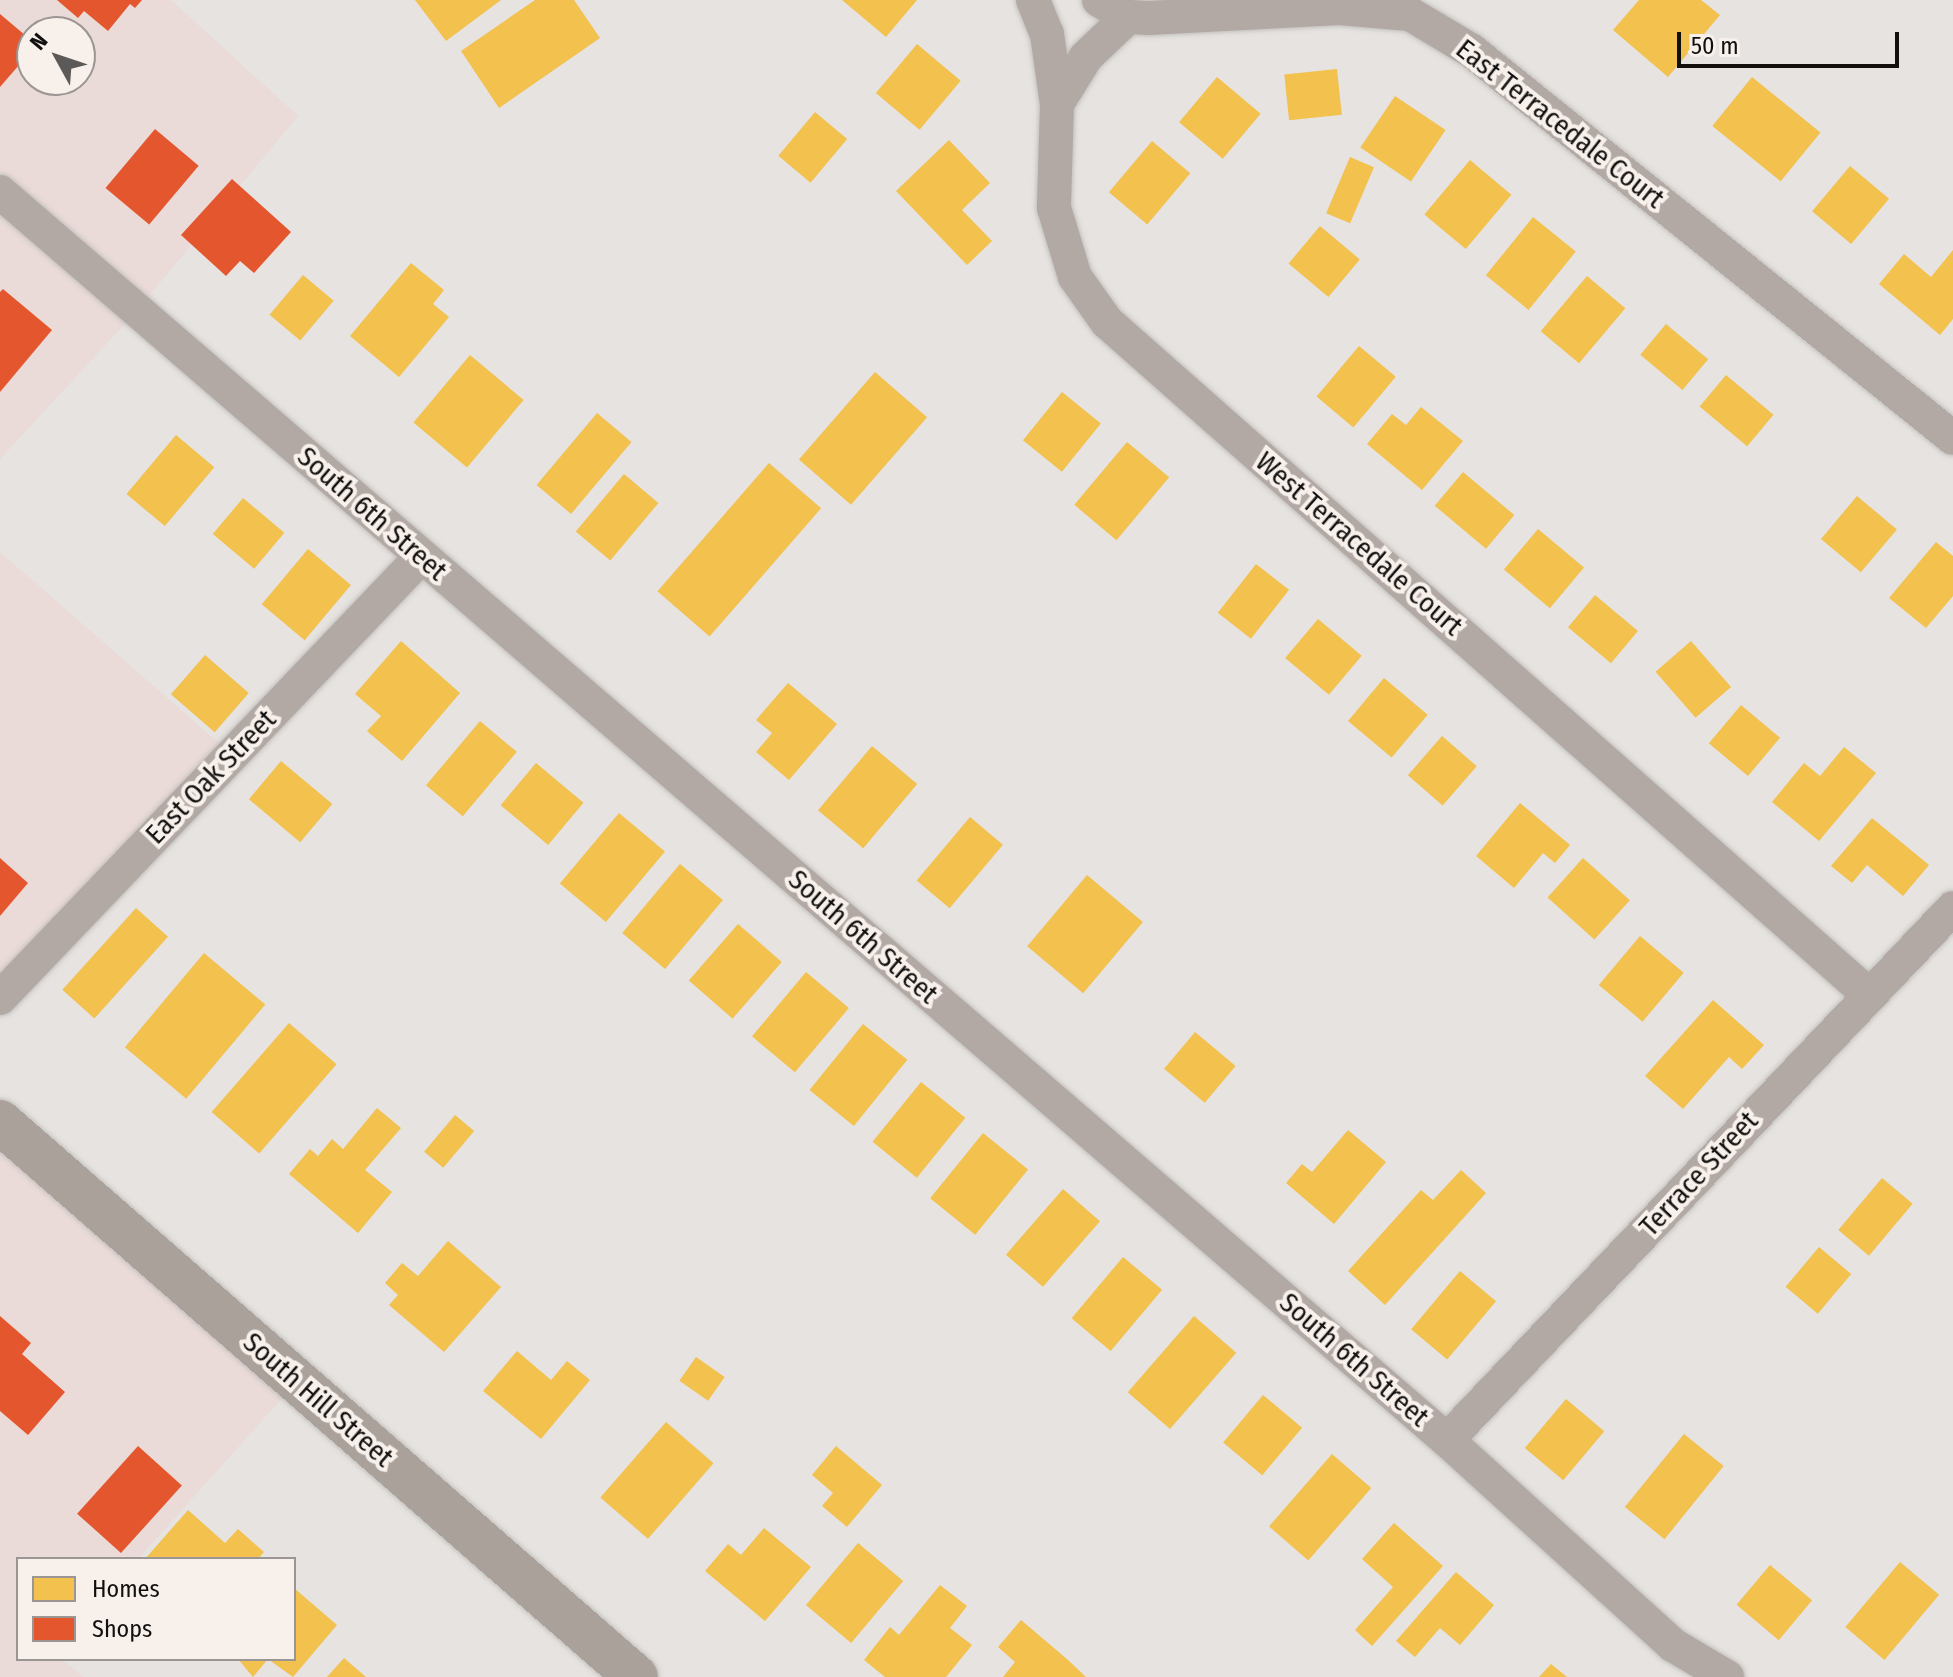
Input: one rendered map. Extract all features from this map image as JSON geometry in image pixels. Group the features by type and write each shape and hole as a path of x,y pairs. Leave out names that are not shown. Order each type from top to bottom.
{"main road":[{"name":"South Hill Street","path":"0,1122 636,1677"}],"street":[{"name":"West Terracedale Court","path":"1033,0 1047,34 1057,104 1054,208 1075,277 1107,322 1869,995"},
{"path":"1057,104 1086,57 1128,17 1099,0"},
{"name":"East Terracedale Court","path":"1128,17 1339,8 1410,14 1472,51 1953,438"},
{"name":"South 6th Street","path":"0,192 1447,1440 1673,1645 1730,1675"},
{"name":"East Oak Street","path":"0,998 421,557"},
{"name":"Terrace Street","path":"1447,1440 1953,908"}],"shaded area":[{"path":"0,0 171,0 298,116 134,314 0,459"},
{"path":"0,552 236,758 0,995"},
{"path":"0,1104 310,1367 140,1557 16,1557 16,1661 64,1661 83,1677 0,1677"}],"building: Homes":[{"path":"415,0 501,0 446,41"},
{"path":"535,0 574,0 600,38 499,108 461,51"},
{"path":"842,0 917,0 886,37"},
{"path":"1639,0 1701,0 1720,15 1668,77 1613,30"},
{"path":"917,44 961,81 920,130 876,93"},
{"path":"1337,69 1342,115 1289,120 1284,75"},
{"path":"1217,77 1261,114 1223,159 1179,122"},
{"path":"1752,77 1820,132 1781,181 1712,126"},
{"path":"1395,96 1446,130 1411,182 1360,147"},
{"path":"815,112 847,139 811,183 778,156"},
{"path":"949,140 990,183 962,210 992,241 967,265 896,191"},
{"path":"1152,141 1190,173 1147,224 1109,192"},
{"path":"1350,157 1374,167 1350,223 1326,213"},
{"path":"1470,160 1511,195 1466,249 1424,214"},
{"path":"1850,166 1889,199 1851,244 1812,211"},
{"path":"1533,217 1576,252 1529,310 1486,275"},
{"path":"1320,226 1360,259 1328,297 1289,264"},
{"path":"1953,250 1953,319 1940,335 1879,284 1904,254 1931,277"},
{"path":"411,263 444,290 433,304 449,317 399,377 350,336"},
{"path":"303,275 334,301 300,341 270,315"},
{"path":"1587,276 1625,308 1579,363 1541,331"},
{"path":"1666,324 1708,359 1682,390 1640,355"},
{"path":"1359,346 1396,377 1353,427 1317,397"},
{"path":"470,355 524,400 467,467 413,422"},
{"path":"875,372 927,417 851,505 799,460"},
{"path":"1726,375 1773,415 1747,446 1700,406"},
{"path":"1062,392 1101,423 1062,472 1023,440"},
{"path":"1421,407 1463,441 1422,490 1367,444 1392,414 1406,425"},
{"path":"597,413 631,442 571,514 537,485"},
{"path":"176,435 214,467 165,526 127,494"},
{"path":"1127,442 1169,477 1116,540 1074,505"},
{"path":"769,463 821,508 710,637 657,591"},
{"path":"1463,472 1514,515 1486,549 1435,506"},
{"path":"624,474 658,503 610,560 576,531"},
{"path":"1857,496 1897,529 1861,572 1821,539"},
{"path":"243,498 284,533 254,569 213,534"},
{"path":"1538,529 1584,568 1550,608 1504,570"},
{"path":"1936,542 1953,556 1953,596 1926,628 1889,598"},
{"path":"308,549 351,585 305,640 262,604"},
{"path":"1256,564 1289,590 1251,639 1218,613"},
{"path":"1595,595 1638,631 1611,663 1568,627"},
{"path":"1318,619 1362,656 1329,695 1285,658"},
{"path":"401,641 460,693 402,761 367,731 381,716 355,694"},
{"path":"1691,641 1731,687 1696,718 1656,672"},
{"path":"205,655 249,693 215,732 171,694"},
{"path":"1384,678 1428,715 1392,758 1348,721"},
{"path":"788,683 837,724 789,780 756,752 772,733 756,720"},
{"path":"1741,705 1780,738 1748,776 1709,743"},
{"path":"480,721 517,752 463,816 426,785"},
{"path":"1442,736 1477,766 1443,805 1408,775"},
{"path":"872,746 917,784 863,848 818,810"},
{"path":"1844,747 1876,773 1819,841 1772,802 1804,763 1820,776"},
{"path":"281,761 332,804 300,842 249,799"},
{"path":"536,763 583,803 548,845 501,805"},
{"path":"1520,803 1570,845 1555,863 1543,853 1514,888 1476,856"},
{"path":"619,813 665,852 606,922 560,883"},
{"path":"970,817 1003,845 950,908 917,881"},
{"path":"1872,818 1929,865 1903,896 1867,865 1852,883 1831,866"},
{"path":"1583,858 1630,900 1594,940 1548,897"},
{"path":"680,864 723,900 665,969 622,933"},
{"path":"1087,875 1143,922 1083,993 1027,946"},
{"path":"136,908 168,937 94,1019 62,990"},
{"path":"738,924 782,962 733,1019 689,981"},
{"path":"1640,936 1684,973 1643,1022 1599,985"},
{"path":"204,953 265,1004 186,1099 125,1047"},
{"path":"806,972 849,1008 795,1072 752,1036"},
{"path":"1713,1000 1764,1045 1742,1069 1729,1057 1683,1109 1645,1076"},
{"path":"289,1023 337,1064 259,1153 212,1112"},
{"path":"863,1024 907,1060 854,1126 810,1090"},
{"path":"1195,1032 1236,1066 1205,1103 1164,1069"},
{"path":"921,1082 965,1118 917,1178 873,1142"},
{"path":"377,1108 401,1128 365,1170 392,1192 358,1233 289,1174 310,1149 318,1156 332,1139 343,1149"},
{"path":"455,1115 474,1131 443,1168 424,1152"},
{"path":"1348,1130 1386,1162 1334,1224 1286,1183 1302,1164 1312,1172"},
{"path":"983,1133 1028,1170 975,1235 930,1198"},
{"path":"1461,1170 1486,1193 1385,1305 1348,1271 1421,1190 1433,1200"},
{"path":"1882,1178 1913,1204 1869,1256 1838,1230"},
{"path":"1063,1189 1100,1221 1043,1287 1006,1255"},
{"path":"448,1241 501,1287 444,1352 389,1305 398,1295 385,1283 402,1263 418,1276"},
{"path":"1819,1247 1851,1274 1818,1314 1786,1287"},
{"path":"1123,1257 1162,1290 1111,1351 1072,1318"},
{"path":"1460,1271 1496,1301 1447,1359 1411,1329"},
{"path":"1194,1316 1236,1353 1170,1429 1128,1392"},
{"path":"517,1351 551,1380 567,1361 590,1380 541,1439 483,1391"},
{"path":"696,1357 725,1377 708,1401 679,1381"},
{"path":"1263,1395 1302,1428 1262,1475 1223,1442"},
{"path":"1566,1399 1604,1431 1563,1480 1525,1448"},
{"path":"666,1422 714,1463 648,1539 600,1497"},
{"path":"1684,1434 1724,1466 1664,1539 1625,1507"},
{"path":"836,1446 882,1485 847,1527 822,1506 833,1493 812,1475"},
{"path":"1332,1454 1371,1488 1308,1561 1269,1526"},
{"path":"188,1510 225,1543 238,1529 264,1552 260,1557 147,1557"},
{"path":"1394,1523 1443,1566 1372,1646 1355,1630 1393,1587 1362,1559"},
{"path":"764,1528 811,1567 765,1621 705,1571 728,1544 741,1555"},
{"path":"858,1543 903,1581 851,1643 806,1605"},
{"path":"1900,1562 1939,1595 1884,1660 1845,1627"},
{"path":"1770,1565 1812,1600 1779,1640 1737,1605"},
{"path":"1456,1572 1494,1605 1460,1645 1440,1628 1415,1657 1396,1641"},
{"path":"940,1585 967,1606 950,1628 972,1645 946,1677 885,1677 864,1660 890,1627 899,1635"},
{"path":"296,1590 337,1625 293,1677 271,1661 296,1661"},
{"path":"1021,1620 1086,1677 1003,1677 1015,1662 998,1647"},
{"path":"344,1658 366,1677 327,1677"},
{"path":"240,1661 266,1661 253,1677"},
{"path":"1551,1664 1567,1677 1539,1677"}],"building: Shops":[{"path":"57,0 142,0 135,8 130,4 108,31 96,21 96,16 84,11 76,16"},
{"path":"0,14 16,28 16,68 0,87"},
{"path":"155,129 199,166 149,225 106,188"},
{"path":"232,179 291,232 254,273 240,261 226,276 181,235"},
{"path":"3,289 52,330 0,392 0,292"},
{"path":"0,858 28,883 0,916"},
{"path":"0,1316 31,1343 22,1354 65,1392 28,1435 0,1411"},
{"path":"138,1446 182,1485 121,1553 77,1514"}]}
